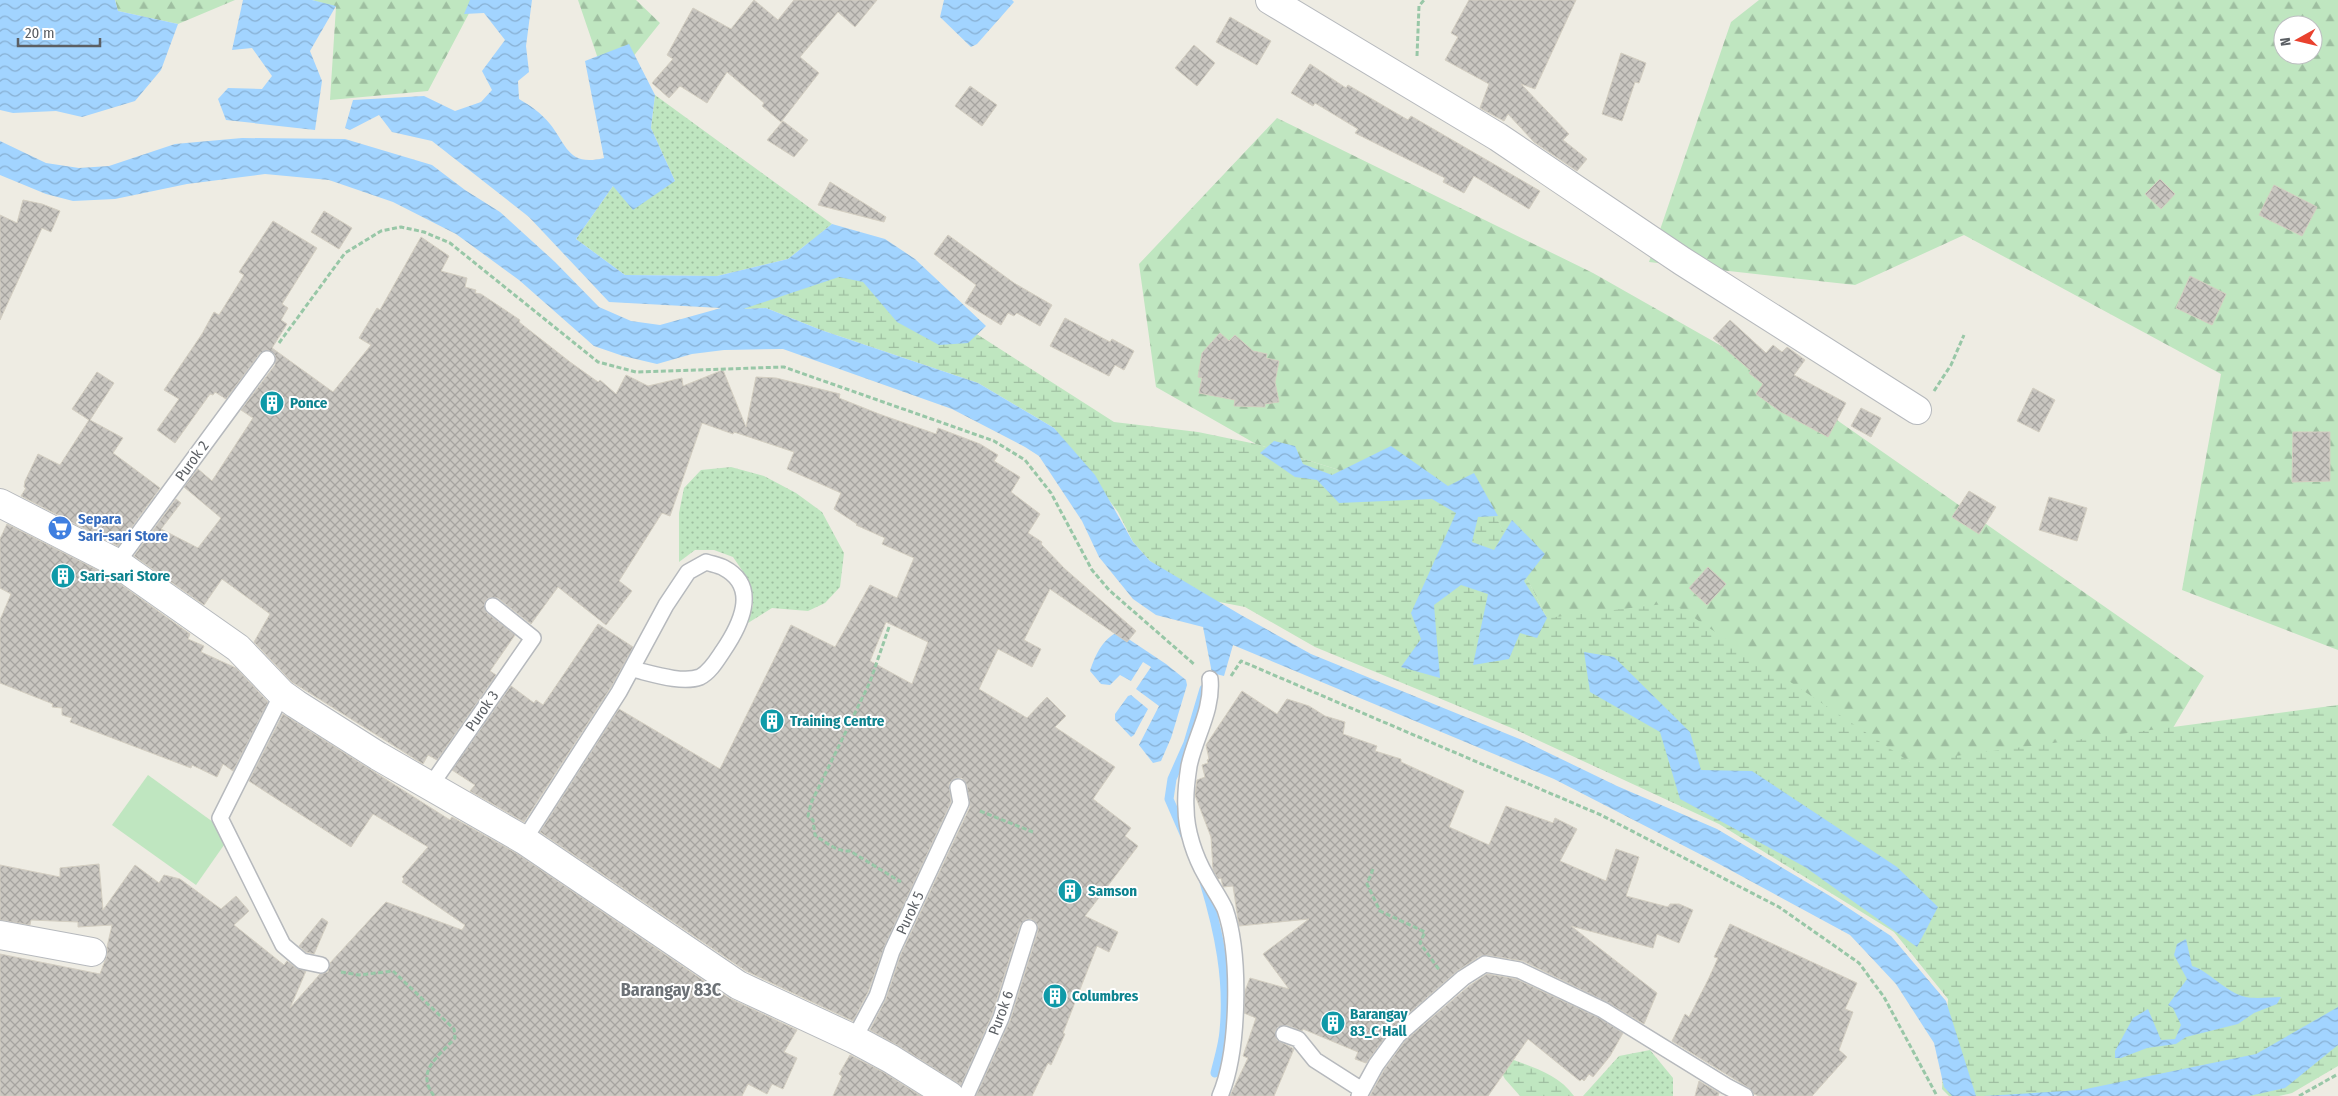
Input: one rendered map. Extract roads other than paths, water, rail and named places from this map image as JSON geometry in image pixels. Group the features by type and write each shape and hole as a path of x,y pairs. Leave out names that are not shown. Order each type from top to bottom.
{"street":[{"path":"1270,0 1498,137 1682,261 1915,408"},
{"path":"0,503 117,563 238,648 282,694 334,730 524,840 738,985 854,1039 891,1059 950,1096"},
{"path":"0,935 92,952"}],"lane":[{"name":"Purok 2","path":"117,563 267,359"},
{"path":"524,840 619,692 666,605 688,572 706,562 724,568 734,576 744,590 744,610 731,639 712,667 700,677 685,678 661,677 632,668"},
{"name":"Purok 3","path":"431,785 533,638 493,606"},
{"path":"1210,679 1212,694 1189,766 1186,808 1190,839 1204,874 1224,909 1233,945 1234,1025 1225,1085 1220,1096"},
{"path":"282,694 220,818 283,946 302,961 321,965"},
{"name":"Purok 5","path":"854,1039 877,996 892,951 961,803 958,787"},
{"name":"Purok 6","path":"966,1096 1001,1018 1029,928"},
{"path":"1284,1034 1298,1039 1315,1060 1361,1093 1376,1065 1398,1035 1476,968 1485,964 1519,970 1603,1010 1745,1096"}],"water":[{"path":"0,0 115,0 118,11 178,24 161,70 135,101 82,117 56,111 13,113 0,110"},
{"path":"243,0 312,0 336,6 310,51 322,81 315,130 226,120 218,99 228,88 262,89 272,76 252,48 232,50"},
{"path":"470,0 532,0 526,46 529,72 518,81 519,99 543,116 570,152 576,157 583,159 604,158 585,61 629,44 655,95 651,128 675,181 633,210 613,186 576,239 625,275 717,276 788,259 832,224 885,239 915,259 986,326 968,343 939,345 897,322 863,282 839,277 743,309 766,308 821,330 978,383 1054,428 1095,475 1133,542 1150,561 1311,654 1522,740 1617,786 1717,829 1830,896 1891,936 1946,1001 1976,1096 1952,1096 1944,1087 1934,1043 1896,984 1850,935 1721,865 1554,779 1233,645 1224,676 1212,673 1203,627 1156,615 1133,599 1099,557 1082,521 1039,456 952,409 783,349 724,350 692,354 657,364 623,356 594,346 519,280 456,234 393,202 329,180 265,174 187,184 115,199 73,201 46,194 0,175 0,141 46,163 79,168 109,166 175,144 242,138 345,139 432,165 465,190 500,212 555,262 599,307 631,321 660,325 721,308 609,302 529,217 432,141 392,132 379,115 350,130 345,128 353,100 424,96 455,111 481,102 492,90 482,71 505,40 484,13 464,14"},
{"path":"944,0 1012,0 1014,2 977,44 971,47 940,17"},
{"path":"1274,441 1295,446 1303,464 1332,475 1391,446 1448,486 1474,473 1498,516 1478,517 1472,542 1494,550 1512,520 1545,554 1524,581 1547,618 1537,638 1520,633 1509,659 1473,665 1488,594 1461,585 1434,605 1440,678 1401,667 1421,639 1411,613 1456,513 1432,499 1339,503 1317,480 1295,477 1260,453"},
{"path":"1118,632 1166,664 1186,680 1187,685 1171,738 1161,761 1153,763 1139,745 1159,706 1136,689 1151,667 1143,662 1131,681 1120,675 1110,685 1101,684 1090,671 1103,643"},
{"path":"1584,652 1614,657 1690,732 1701,770 1752,771 1897,867 1938,907 1917,947 1805,867 1680,799 1660,732 1590,692"},
{"path":"1131,695 1148,709 1134,735 1131,737 1115,720 1115,714 1128,696"},
{"path":"2186,939 2192,966 2239,995 2254,998 2281,997 2277,1004 2254,1013 2238,1024 2186,1037 2176,1044 2147,1048 2121,1058 2115,1058 2115,1051 2133,1018 2148,1009 2161,1040 2175,1039 2181,1025 2173,1008 2168,1005 2187,979 2174,955 2177,944"},
{"path":"2338,1007 2338,1045 2285,1088 2249,1096 1983,1096 2081,1090 2256,1054"}],"waterway":[{"path":"1185,836 1169,799 1172,779 1188,743 1204,689"},
{"path":"1204,882 1218,937 1224,974 1225,1012 1223,1036 1215,1073"}],"place":[{"name":"Ponce","path":"272,403"},
{"name":"Separa Sari-sari Store","path":"60,528"},
{"name":"Sari-sari Store","path":"63,576"},
{"name":"Training Centre","path":"772,721"},
{"name":"Samson","path":"1070,891"},
{"name":"Columbres","path":"1055,996"},
{"name":"Barangay 83_C Hall","path":"1333,1023"}],"district":[{"name":"Barangay 83C","path":"671,990"}]}
